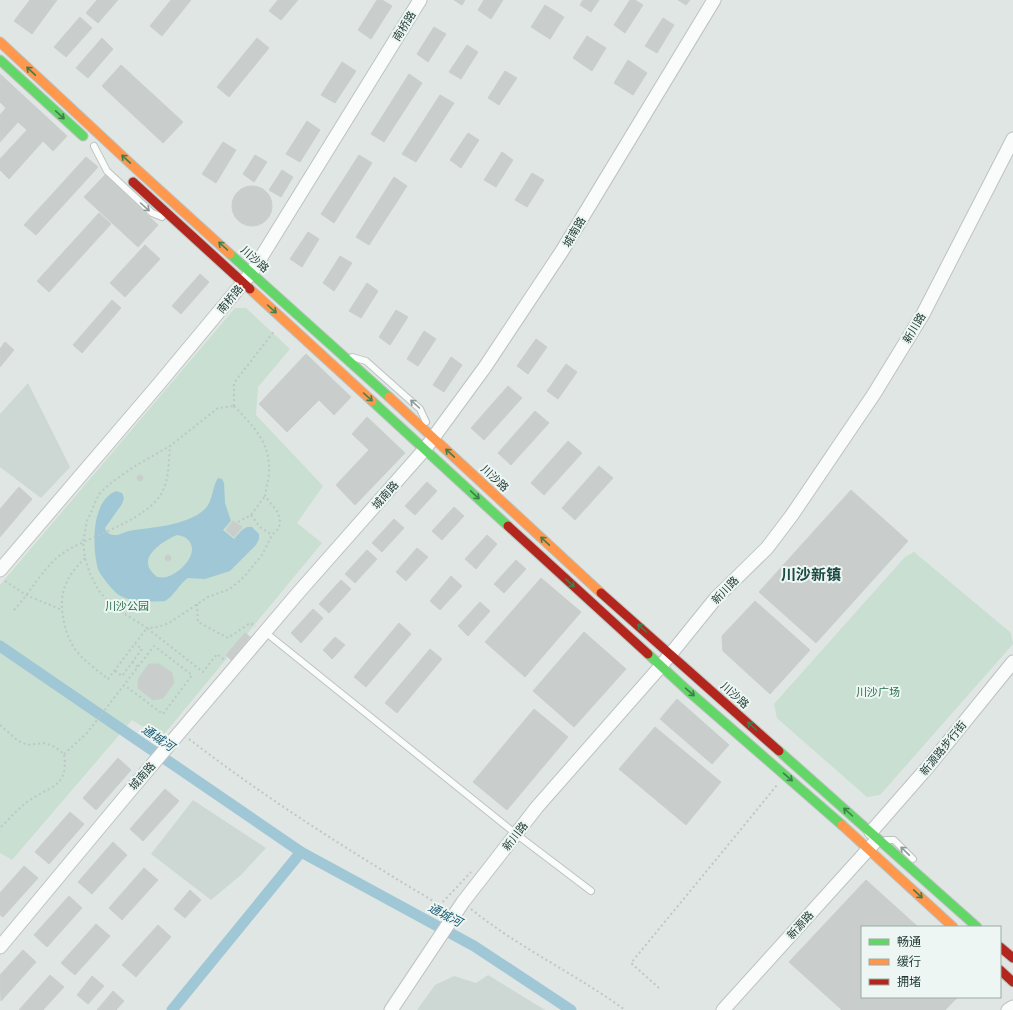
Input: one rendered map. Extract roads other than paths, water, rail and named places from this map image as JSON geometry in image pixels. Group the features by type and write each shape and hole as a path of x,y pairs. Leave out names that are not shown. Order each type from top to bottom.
{"main road":[{"name":"川沙路","path":"0,42 434,438 576,570 671,654 872,840 952,926"},
{"path":"0,60 116,167"},
{"name":"川沙路","path":"128,177 661,666 785,774 872,840 976,926"},
{"path":"1001,948 1013,958"},
{"path":"1001,971 1013,982"}],"street":[{"name":"南桥路","path":"0,570 252,272 420,0"},
{"name":"城南路","path":"0,948 129,792 265,632 434,438 562,251 714,0"},
{"name":"新川路","path":"391,1010 461,905 537,807 661,666 716,598 767,548 796,509 874,394 923,314 1013,139"},
{"name":"新源路步行街","path":"872,840 927,768 1013,662"},
{"name":"新源路","path":"723,1010 872,840"},
{"path":"1008,1010 1013,1007"}],"lane":[{"path":"94,146 106,171 152,213 179,224"},
{"path":"265,632 516,834 591,891"},
{"path":"885,874 870,859 872,840 894,840 921,866"},
{"path":"972,914 978,919 982,926"}],"water":[{"path":"218,478 222,479 224,483 225,503 231,521 223,530 234,539 242,530 247,527 252,527 259,534 259,539 256,545 230,571 205,579 188,578 165,601 135,600 119,595 99,572 96,560 94,537 95,526 102,504 108,496 116,491 122,493 124,498 122,504 105,528 109,534 117,535 129,531 169,525 198,515 208,506","holes":["177,535 185,537 191,543 191,555 183,567 172,575 157,577 148,565 151,554 163,542"]}],"waterway":[{"name":"通城河","path":"0,646 301,852 474,946 571,1010"},
{"name":"通城河","path":"172,1010 301,852"}],"district":[{"name":"川沙新镇","path":"811,575"}],"park label":[{"name":"川沙公园","path":"127,606"},
{"name":"川沙广场","path":"878,692"}]}
